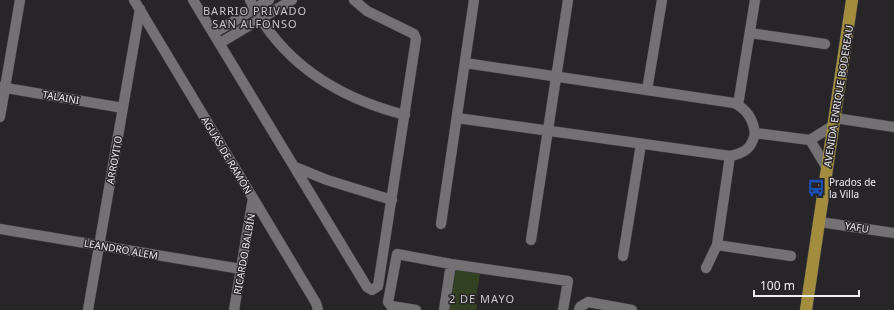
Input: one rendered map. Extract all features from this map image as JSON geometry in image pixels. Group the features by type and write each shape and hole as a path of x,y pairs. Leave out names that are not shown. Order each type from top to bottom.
{"main road":[{"name":"AVENIDA ENRIQUE BODEREAU","path":"806,310 852,0"}],"street":[{"path":"0,117 2,87 20,0"},
{"name":"AGUAS DE RAMÓN","path":"134,0 316,303 318,310"},
{"path":"193,0 367,287 372,290 378,286 416,36 411,32 384,21 367,11 354,0"},
{"path":"214,33 252,4 269,0"},
{"path":"220,43 292,0"},
{"path":"441,224 474,0"},
{"path":"531,240 568,0"},
{"path":"647,90 662,0"},
{"path":"738,105 755,0"},
{"path":"252,4 260,19 287,51 313,74 357,100 405,114"},
{"name":"ARROYITO","path":"88,310 140,9"},
{"path":"750,33 825,44"},
{"path":"457,118 730,156 744,152 749,148 755,133 754,123 750,116 734,103 557,78 465,63"},
{"name":"TALAINI","path":"2,87 123,108"},
{"path":"755,133 810,140 834,122 894,126"},
{"path":"810,140 827,168"},
{"path":"623,256 641,144"},
{"path":"706,268 717,245 730,156"},
{"path":"295,167 333,182 392,200"},
{"name":"RICARDO BALBÍN","path":"234,310 253,198"},
{"name":"YAFU","path":"820,222 894,233"},
{"name":"LEANDRO ALEM","path":"0,228 241,269"},
{"path":"717,245 791,256"},
{"path":"416,310 391,306 388,302 397,254 451,264 568,280 563,310"},
{"path":"444,310 451,264"},
{"path":"578,310 580,306 588,302 632,310"}],"green space":[{"path":"456,270 480,274 475,304 477,304 476,310 448,310"}],"place":[{"name":"Prados de la Villa","path":"816,188"}],"district":[{"name":"BARRIO PRIVADO SAN ALFONSO","path":"255,16"},
{"name":"2 DE MAYO","path":"482,298"}]}
